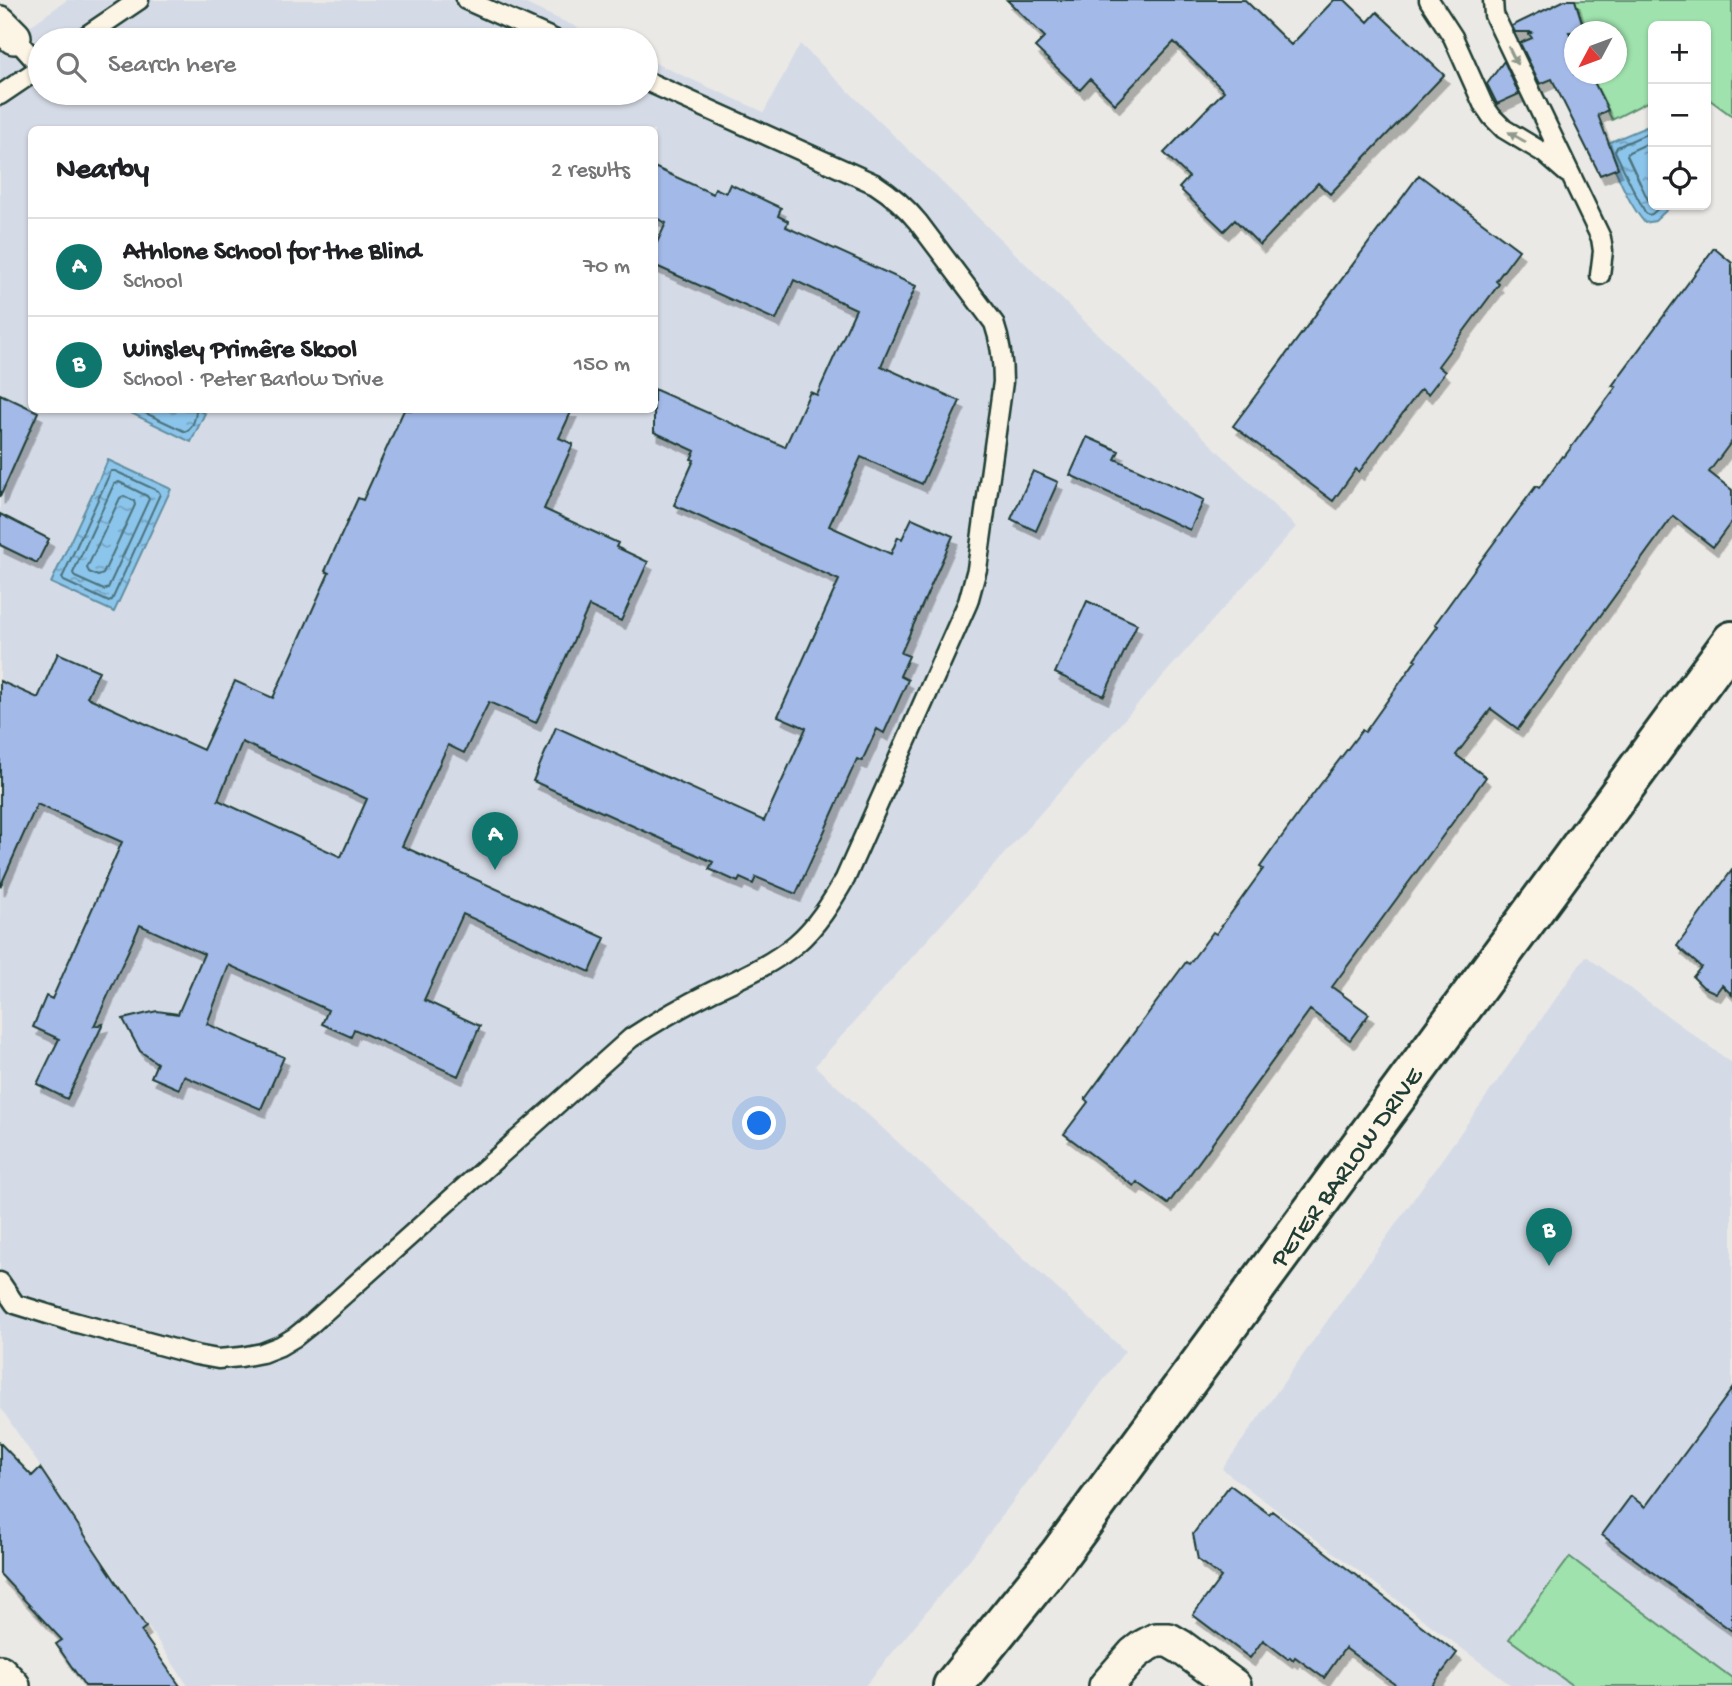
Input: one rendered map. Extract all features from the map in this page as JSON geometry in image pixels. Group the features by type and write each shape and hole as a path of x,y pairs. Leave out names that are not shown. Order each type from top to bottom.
{"street":[{"name":"PETER BARLOW DRIVE","path":"953,1686 1059,1555 1732,641"},
{"path":"1105,1686 1134,1654 1156,1640 1169,1640 1181,1647 1234,1686"},
{"path":"0,1672 13,1686"}],"lane":[{"path":"98,28 139,0"},
{"path":"466,0 529,28"},
{"path":"1429,0 1456,44 1483,104 1492,117 1504,129 1544,153 1572,177"},
{"path":"1493,0 1497,23 1601,238 1603,251 1600,275"},
{"path":"7,30 28,54"},
{"path":"0,95 28,75"},
{"path":"2,1290 15,1304 196,1355 218,1359 241,1357 279,1346 310,1325 631,1038 682,1007 760,968 797,943 828,908 845,879 968,602 977,569 1003,382 1000,340 994,323 918,222 891,194 875,184 658,86"}],"shaded area":[{"path":"67,0 517,0 579,28 28,28 28,105 658,105 658,64 764,112 800,44 1296,527 815,1066 1125,1351 973,1555 865,1686 188,1686 0,1407 0,47"},
{"path":"1586,956 1732,1063 1732,1686 1512,1686 1222,1469"}],"green space":[{"path":"1575,0 1732,0 1732,116 1711,101 1711,21 1648,21 1648,102 1612,120 1594,84 1627,84 1627,21 1582,21"},
{"path":"1570,1557 1732,1678 1732,1686 1573,1686 1509,1639"}],"water":[{"path":"1648,126 1648,210 1667,210 1655,221 1645,223 1628,197 1606,148 1610,142"},
{"path":"131,413 205,413 191,442"},
{"path":"108,460 171,489 114,612 51,583"}],"building":[{"path":"1007,0 1245,0 1291,45 1334,0 1345,0 1368,22 1377,12 1444,75 1330,194 1318,183 1260,245 1235,220 1224,231 1179,188 1189,177 1164,153 1224,91 1174,42 1115,104 1090,79 1080,90 1035,47 1045,37"},
{"path":"1565,0 1575,0 1582,21 1564,21 1564,84 1595,84 1608,110 1598,115 1618,168 1600,175 1552,79 1540,84 1520,43 1532,38 1529,34 1533,32 1515,32 1512,26"},
{"path":"1504,61 1519,94 1497,104 1487,84"},
{"path":"658,169 713,194 715,188 726,193 730,184 781,208 778,216 788,221 786,227 916,286 881,366 960,401 922,484 861,457 829,526 891,554 898,537 902,539 912,518 953,536 901,653 909,656 900,676 908,680 884,733 877,729 862,761 857,759 796,894 756,877 753,884 740,878 738,882 709,869 713,862 533,781 556,727 764,821 806,728 778,716 839,580 674,505 694,460 691,459 695,451 654,432 654,413 658,413 658,391 785,447 810,392 817,395 856,309 794,280 776,320 658,267 658,240 666,223 658,219"},
{"path":"1419,175 1519,250 1496,281 1499,284 1438,366 1445,372 1428,394 1421,389 1359,472 1356,469 1333,501 1233,426"},
{"path":"1714,248 1732,263 1732,441 1709,472 1732,490 1732,521 1713,547 1673,516 1518,729 1491,709 1456,755 1486,777 1332,987 1369,1014 1350,1040 1310,1010 1168,1204 1137,1182 1134,1186 1064,1134 1088,1102 1085,1099 1186,962 1189,964 1213,932 1216,934 1304,806 1362,730 1365,732 1416,660 1414,659 1438,626 1435,624 1479,563 1536,486 1539,488 1562,456 1564,457 1616,387 1612,386"},
{"path":"0,394 28,407 28,413 38,413 0,497"},
{"path":"403,413 571,413 559,438 573,444 544,509 618,543 616,547 648,562 621,621 589,606 536,723 489,702 464,753 448,745 402,846 605,938 590,972 463,914 424,1000 480,1026 458,1076 354,1029 351,1037 322,1024 328,1010 229,965 207,1024 284,1057 261,1109 184,1076 179,1089 151,1077 157,1063 140,1051 123,1019 157,1011 178,1014 204,954 140,925 94,1026 103,1024 67,1099 37,1084 59,1039 33,1027 46,996 52,999 122,842 37,804 0,887 0,681 38,698 58,653 99,671 87,697 203,750 235,681 273,698 329,573 325,571 358,498 363,500","holes":["242,742 367,799 341,857 218,800"]},
{"path":"1087,437 1119,451 1115,459 1204,500 1190,530 1070,475"},
{"path":"1033,471 1058,482 1036,531 1011,519"},
{"path":"0,514 49,539 37,563 0,545"},
{"path":"1087,601 1137,624 1104,696 1055,673"},
{"path":"1732,870 1732,995 1722,985 1716,993 1703,987 1693,977 1701,967 1677,946"},
{"path":"1732,1389 1732,1631 1602,1535 1631,1496 1645,1507"},
{"path":"0,1443 32,1476 40,1468 146,1627 141,1631 180,1686 85,1686 56,1644 62,1640 0,1574"},
{"path":"1230,1485 1269,1514 1272,1511 1457,1653 1432,1686 1397,1686 1345,1648 1324,1678 1295,1657 1293,1660 1290,1657 1288,1659 1263,1640 1250,1658 1193,1615 1221,1577 1198,1560 1193,1534"}],"place":[{"name":"Athlone School for the Blind","path":"495,870"},
{"name":"Winsley Primêre Skool","path":"1549,1266"}]}
